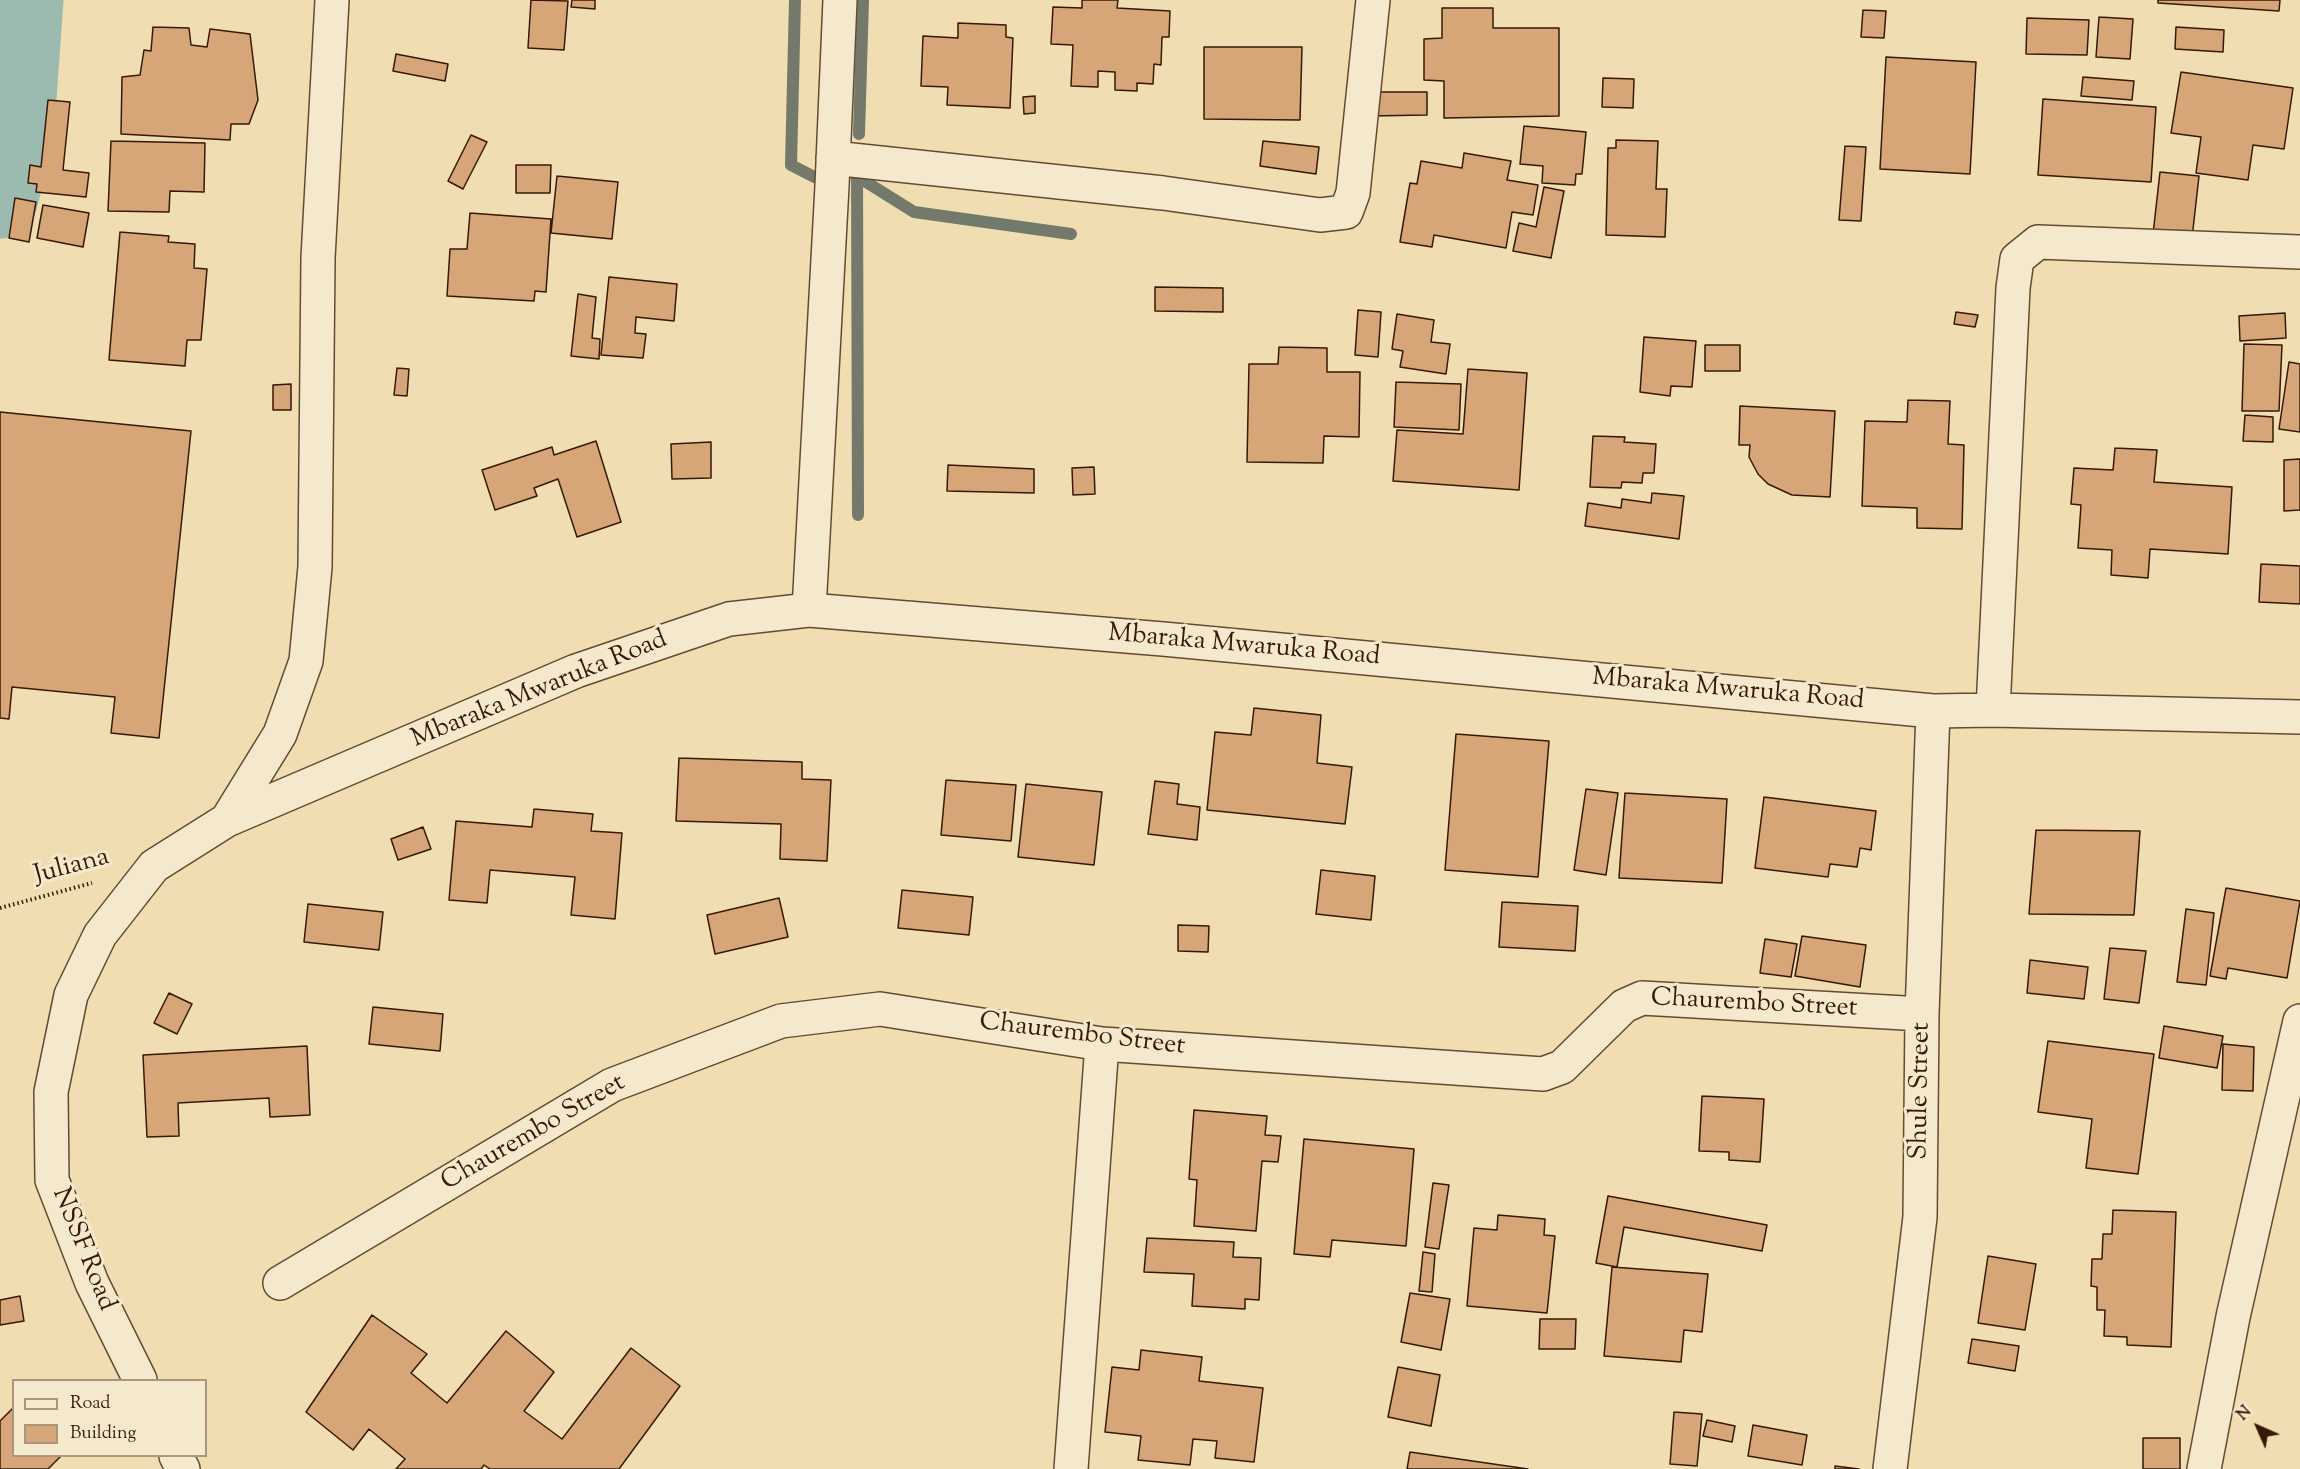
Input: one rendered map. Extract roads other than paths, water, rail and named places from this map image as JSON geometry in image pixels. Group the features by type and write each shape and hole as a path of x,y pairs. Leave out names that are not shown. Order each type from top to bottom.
{"street":[{"path":"227,820 280,734 306,661 315,567 318,258 332,0"},
{"path":"809,610 840,0"},
{"path":"833,158 1163,193 1320,215 1346,212 1353,193 1373,0"},
{"path":"1993,710 2013,288 2017,259 2038,242 2300,252"},
{"name":"Mbaraka Mwaruka Road","path":"227,820 576,671 729,620 809,610 1175,640 1933,711 1993,710 2300,717"},
{"name":"Shule Street","path":"1890,1469 1920,1217 1922,1014 1933,711"},
{"name":"NSSF Road","path":"140,1379 92,1283 52,1180 51,1092 71,995 100,935 154,866 227,820"},
{"name":"Chaurembo Street","path":"280,1283 612,1085 781,1021 880,1010 1102,1044 1542,1074 1562,1067 1624,1006 1642,998 1922,1014"},
{"path":"2204,1469 2233,1317 2300,1021"},
{"path":"1071,1469 1102,1044"}],"waterway":[{"path":"0,201 16,140 26,0"},
{"path":"795,0 791,165 828,184"},
{"path":"859,134 863,0"},
{"path":"857,166 858,515"},
{"path":"855,175 914,212 1071,234"}]}
